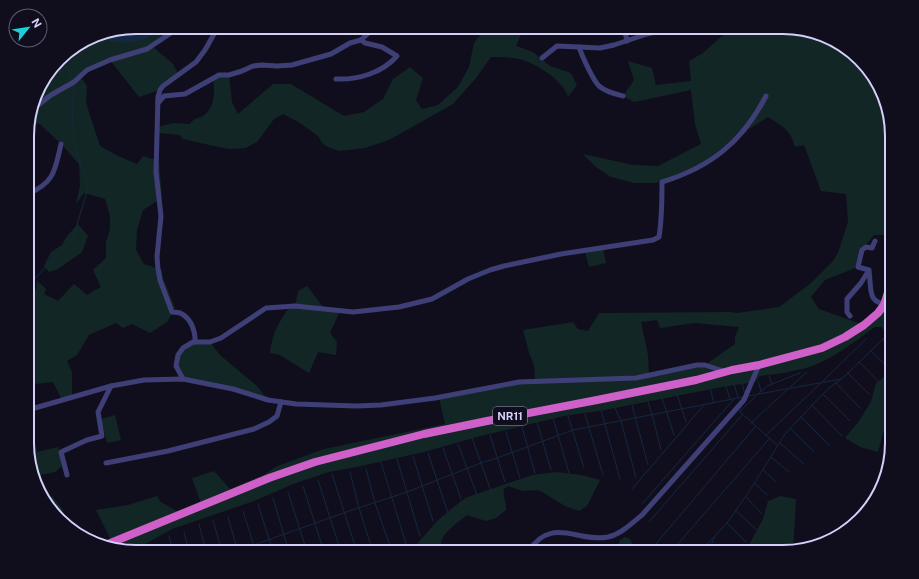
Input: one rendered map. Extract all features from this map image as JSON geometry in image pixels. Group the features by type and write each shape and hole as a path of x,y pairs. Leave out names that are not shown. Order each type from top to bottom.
{"highway":[{"name":"NR11","path":"112,542 269,478 315,462 432,433 597,400 759,365 822,348 845,337 864,325 885,307"}],"street":[{"path":"38,105 51,95 74,82 87,70 110,60 147,49 170,34"},
{"path":"195,342 196,334 194,329 184,315 179,312 172,312 158,273 157,257 161,216 156,172 158,103 160,90 163,86 196,62 214,34"},
{"path":"158,103 164,96 185,94 219,75 229,75 242,72 253,66 298,64 331,54 345,45 361,40 367,34"},
{"path":"626,34 627,41"},
{"path":"542,58 557,46 568,48 600,48 647,34"},
{"path":"336,79 355,79 381,70 397,56 382,47 365,43 361,40"},
{"path":"579,47 598,85 610,92 623,96"},
{"path":"183,379 176,366 178,355 183,348 195,342 210,342 221,338 266,308 295,306 354,312 399,307 432,299 468,279 504,266 561,254 653,240 658,237 660,230 662,182 686,174 717,156 729,147 743,133 766,96"},
{"path":"34,191 44,186 55,171 61,144"},
{"path":"869,270 858,267 862,250 866,247 872,248 875,241"},
{"path":"869,270 871,295 875,301 885,304"},
{"path":"850,316 847,312 846,298 861,283 869,270"},
{"path":"34,408 111,386 144,380 183,379 219,386 268,400 320,406 381,405 436,398 519,382 636,378 697,365 705,365 725,372"},
{"path":"534,545 540,538 546,535 569,533 600,538 612,536 623,530 642,515 745,399 759,365"},
{"path":"67,475 61,452 87,440 102,436 98,412 111,386"},
{"path":"106,463 168,451 254,429 269,422 277,416 282,402"}],"green space":[{"path":"154,34 170,34 152,46 173,64 179,75 160,90 139,97 110,60 80,76 87,86 86,103 100,146 137,164 143,156 159,161 162,198 143,210 137,230 136,250 144,264 162,270 163,278 175,308 167,322 150,333 132,324 123,328 116,323 89,335 77,355 67,361 72,372 72,396 62,400 53,382 35,384 34,382 34,293 37,281 46,289 44,294 58,301 74,284 87,295 101,287 93,270 106,258 106,242 110,229 110,216 105,199 84,193 76,204 80,186 79,164 40,124 35,124 37,110 48,85 55,74 79,51 108,38 150,37"},
{"path":"521,34 516,46 533,52 550,66 571,73 577,85 568,97 561,84 541,68 516,58 491,57 476,78 453,104 389,140 365,148 339,151 328,147 322,143 318,136 300,123 283,114 274,119 257,142 245,148 229,149 183,139 180,135 159,133 158,127 173,123 190,124 195,119 207,113 212,104 214,94 213,78 229,75 232,102 238,114 273,84 291,84 344,116 364,112 383,99 393,79 410,67 423,78 416,100 422,109 438,105 458,87 469,67 474,43 480,35"},
{"path":"724,34 783,34 809,37 822,42 840,51 864,74 880,103 885,130 885,235 874,235 862,250 858,267 825,280 811,297 819,309 864,325 885,305 885,331 881,327 875,327 835,355 818,364 803,369 760,376 755,382 605,410 564,416 477,437 424,452 329,472 293,484 254,501 172,529 144,545 112,542 96,510 128,505 157,496 161,502 182,514 202,506 192,478 214,471 230,489 264,475 275,467 324,449 445,424 439,398 535,381 534,365 523,330 573,322 578,329 588,331 599,313 737,313 779,307 811,283 833,261 838,253 848,222 846,194 821,191 804,145 795,147 786,129 768,117 743,133 729,147 686,174 655,183 634,183 611,177 596,167 583,154 633,165 658,166 701,144 695,124 691,90 634,102 623,96 634,80 628,61 652,68 656,85 691,81 689,61 703,53","holes":["657,320 660,328 694,323 739,327 735,337 735,344 705,365 649,376 648,355 641,322"]},
{"path":"78,224 88,236 82,252 58,269 49,272 44,266 51,252 62,245 67,236"},
{"path":"603,248 606,263 589,267 585,251"},
{"path":"307,286 324,308 340,311 330,333 337,342 336,355 318,352 309,373 280,355 270,353 272,339 279,323 290,306 295,306 298,291"},
{"path":"210,342 220,355 257,386 268,400 183,379 176,361 187,345"},
{"path":"885,376 885,426 878,452 860,447 845,438 859,421 871,402 876,383"},
{"path":"115,415 121,440 107,443 101,419"},
{"path":"58,447 63,465 55,472 39,475 34,449 36,449 37,452"},
{"path":"557,472 582,475 600,480 587,506 579,511 565,506 537,490 523,491 508,486 504,489 506,510 496,518 486,521 467,515 444,535 441,545 416,545 438,520 465,498 532,475"},
{"path":"49,496 52,496 64,511 61,512"},
{"path":"780,496 796,499 793,544 749,545 763,519 768,501"},
{"path":"625,537 630,539 632,545 618,545 620,540"}],"water":[{"path":"130,34 155,34 137,41 109,41 105,39"}],"waterway":[{"path":"63,65 68,68 73,80"},
{"path":"34,280 73,238 88,188 74,142 72,108 74,85"},
{"path":"711,545 715,536 727,523 750,490 785,434 829,388 845,376 885,337"},
{"path":"823,381 867,338"},
{"path":"882,339 885,342"},
{"path":"871,351 885,364"},
{"path":"859,362 878,381"},
{"path":"790,387 807,372"},
{"path":"758,394 767,386 800,373"},
{"path":"848,373 870,395"},
{"path":"769,376 772,384"},
{"path":"748,396 841,379"},
{"path":"758,381 761,391"},
{"path":"742,383 745,394"},
{"path":"766,435 821,383"},
{"path":"836,383 860,408"},
{"path":"734,384 738,397"},
{"path":"726,386 730,399"},
{"path":"710,388 714,403"},
{"path":"751,423 787,390"},
{"path":"677,394 686,422"},
{"path":"824,395 850,421"},
{"path":"739,412 756,396"},
{"path":"254,545 407,492 481,463 573,430 743,397"},
{"path":"662,398 674,435"},
{"path":"642,504 734,399"},
{"path":"648,402 661,450"},
{"path":"632,405 648,465"},
{"path":"632,489 704,405"},
{"path":"812,405 842,436"},
{"path":"615,408 621,421 636,478"},
{"path":"601,410 620,479"},
{"path":"739,411 777,445"},
{"path":"585,414 603,475"},
{"path":"649,522 742,415"},
{"path":"568,416 584,468"},
{"path":"801,417 830,446"},
{"path":"553,418 569,473"},
{"path":"537,422 551,470"},
{"path":"522,427 535,473"},
{"path":"655,545 755,427"},
{"path":"790,428 814,452"},
{"path":"506,432 520,478"},
{"path":"490,435 505,482"},
{"path":"472,438 491,491"},
{"path":"677,545 770,438"},
{"path":"780,443 804,464"},
{"path":"458,444 477,495"},
{"path":"443,448 461,499"},
{"path":"428,453 448,513"},
{"path":"413,456 433,521"},
{"path":"771,457 789,472"},
{"path":"397,459 420,536"},
{"path":"381,462 406,545"},
{"path":"366,469 375,503 390,545"},
{"path":"763,470 776,482"},
{"path":"350,472 371,545"},
{"path":"332,474 355,545"},
{"path":"318,480 339,545"},
{"path":"754,483 767,495"},
{"path":"303,486 322,545"},
{"path":"288,492 305,545"},
{"path":"746,497 762,514"},
{"path":"273,498 287,545"},
{"path":"258,504 271,545"},
{"path":"735,510 757,530"},
{"path":"243,511 254,545"},
{"path":"228,517 236,545"},
{"path":"213,520 220,545"},
{"path":"727,523 746,542"},
{"path":"199,524 204,545"},
{"path":"184,532 187,545"},
{"path":"169,536 171,545"},
{"path":"706,545 714,537"}]}
